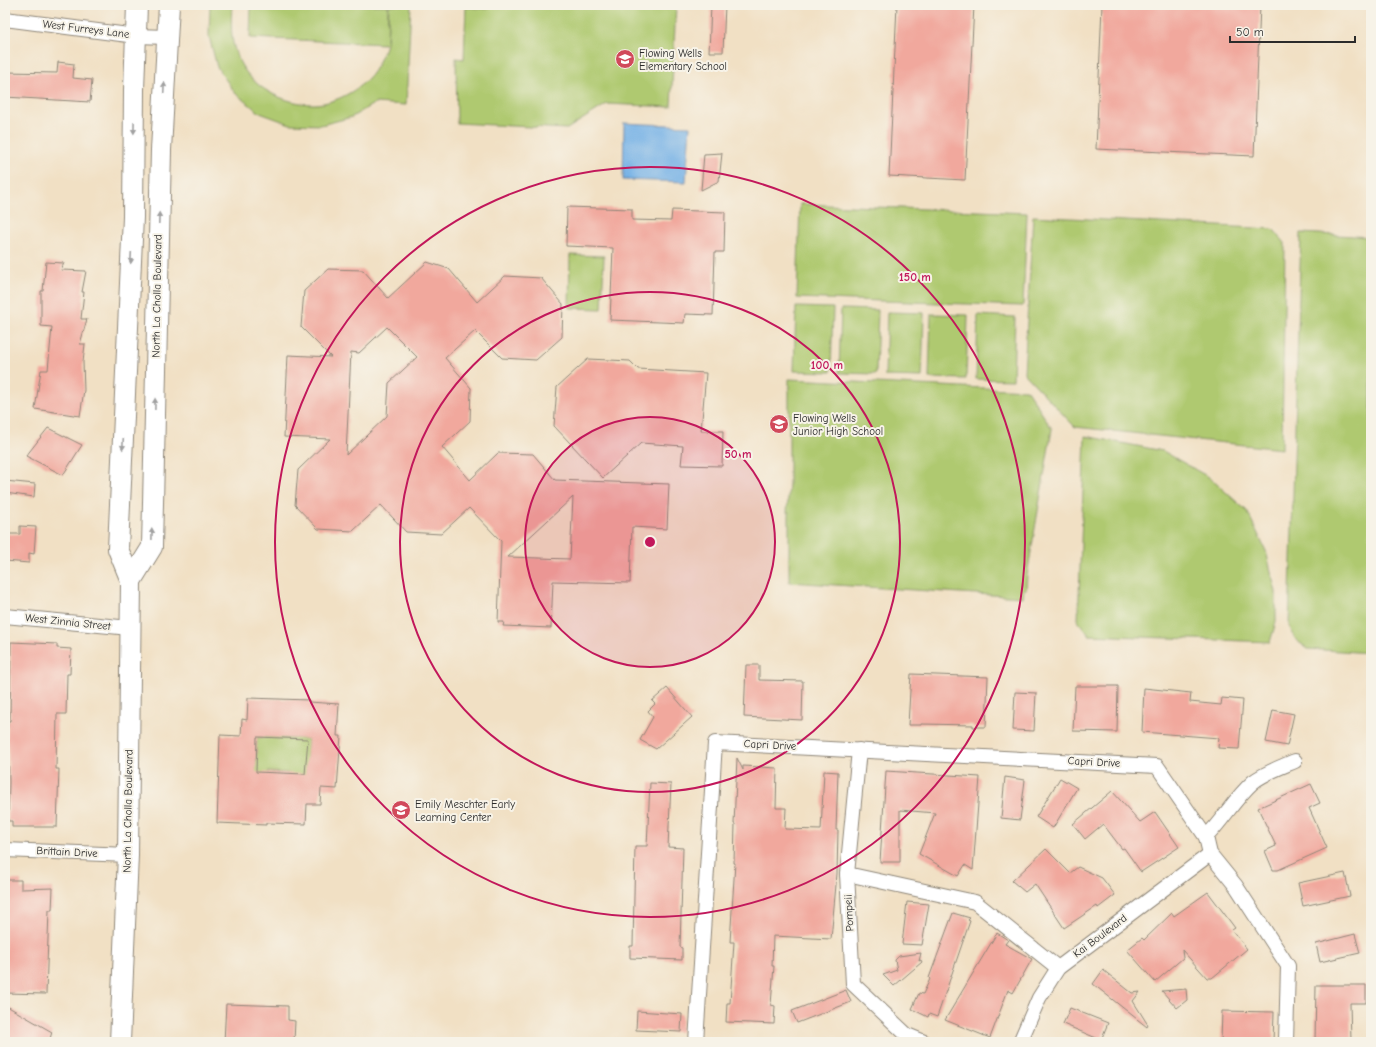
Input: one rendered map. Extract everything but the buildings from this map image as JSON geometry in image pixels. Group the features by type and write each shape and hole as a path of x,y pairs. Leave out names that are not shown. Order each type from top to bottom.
{"street":[{"name":"North La Cholla Boulevard","path":"120,1042 128,855 131,580 118,549 132,224 137,5"},
{"name":"North La Cholla Boulevard","path":"131,580 152,547 161,150 169,5"},
{"name":"West Furreys Lane","path":"5,19 136,36 167,37"},
{"name":"West Zinnia Street","path":"5,616 130,628"},
{"name":"Capri Drive","path":"696,1042 715,742 1157,766 1206,837 1210,854 1236,886 1288,966 1286,1042"},
{"name":"Pompeii","path":"859,750 847,874 853,984 907,1035 924,1042"},
{"path":"1206,837 1254,782 1270,772 1294,761"},
{"name":"Brittain Drive","path":"5,850 128,855"},
{"name":"Kai Boulevard","path":"1020,1042 1039,998 1058,968 1210,854"},
{"path":"847,874 975,902 1058,968"}],"green space":[{"path":"210,5 232,5 231,18 233,43 237,56 250,77 269,92 280,97 292,101 316,104 340,98 366,81 382,55 386,44 250,38 251,5 388,5 387,44 389,5 411,5 406,105 375,103 352,117 321,125 290,124 260,113 235,93 217,67 209,36"},
{"path":"488,5 676,5 671,107 607,104 567,129 457,123 456,58 464,59 466,7 488,9"},
{"path":"800,204 1027,213 1023,306 797,298"},
{"path":"1033,216 1273,229 1285,243 1282,449 1075,427 1024,373"},
{"path":"1301,233 1371,237 1371,653 1308,649 1296,640 1289,626"},
{"path":"570,255 604,256 602,309 569,308"},
{"path":"796,307 833,308 831,372 794,371"},
{"path":"841,309 878,310 876,374 839,373"},
{"path":"887,312 924,313 922,377 885,376"},
{"path":"931,314 968,315 966,379 929,378"},
{"path":"978,315 1015,317 1013,380 976,379"},
{"path":"789,379 1027,390 1052,429 1027,575 1026,589 1024,589 1023,597 789,582 789,512 787,513 789,483"},
{"path":"1085,436 1163,451 1210,478 1247,511 1266,551 1276,592 1276,622 1270,642 1089,635 1078,621"},
{"path":"257,737 308,739 305,787 288,787 288,773 268,772 268,784 255,784"}],"water":[{"path":"624,123 690,126 686,182 623,180"}],"place":[{"name":"Flowing Wells Elementary School","path":"625,59"},
{"name":"Flowing Wells Junior High School","path":"779,424"},
{"name":"Emily Meschter Early Learning Center","path":"401,810"}]}
